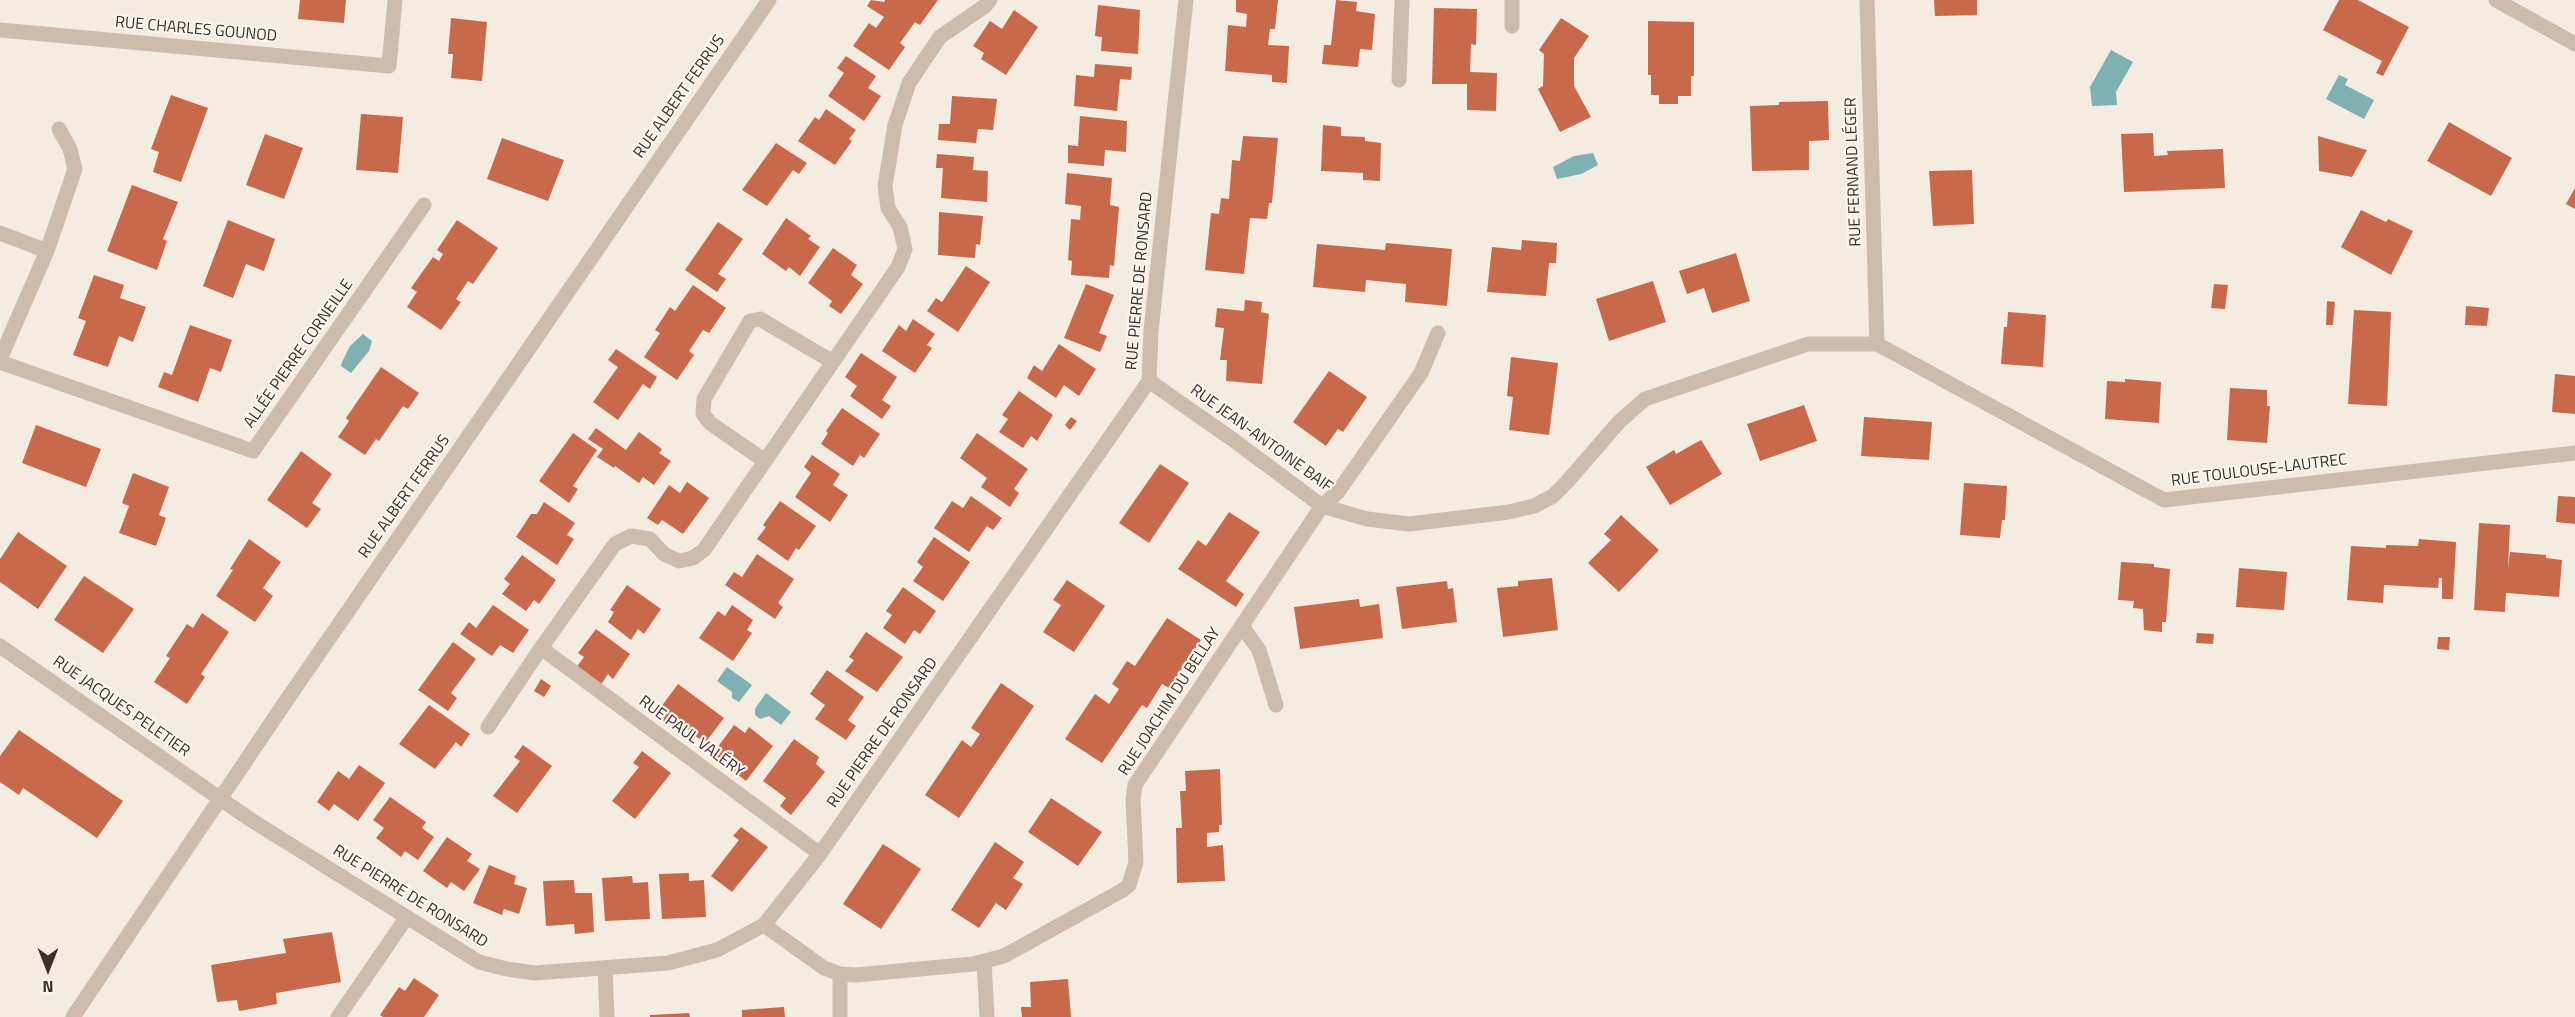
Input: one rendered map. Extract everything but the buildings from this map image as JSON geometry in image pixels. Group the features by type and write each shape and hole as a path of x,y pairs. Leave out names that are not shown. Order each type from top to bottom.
{"street":[{"name":"RUE CHARLES GOUNOD","path":"0,30 389,66 395,0"},
{"name":"RUE ALBERT FERRUS","path":"73,1017 284,704 769,0"},
{"path":"488,728 541,648 615,544 631,536 650,539 664,554 679,561 693,558 704,549 833,362 898,267 905,249 900,227 888,208 885,186 895,126 909,83 940,37 985,6 990,0"},
{"name":"RUE PIERRE DE RONSARD","path":"222,799 251,820 479,962 507,969 535,973 668,963 717,950 764,925 820,854 1149,381 1151,331 1186,0"},
{"path":"1399,80 1402,0"},
{"path":"1512,0 1512,26"},
{"name":"RUE FERNAND LÉGER","path":"1867,0 1877,344"},
{"path":"2496,0 2575,44"},
{"path":"0,361 46,251 75,169 70,149 59,129"},
{"name":"ALLÉE PIERRE CORNEILLE","path":"0,361 254,451 424,205"},
{"path":"0,232 46,251"},
{"path":"765,460 710,423 703,414 704,399 750,321 760,319 833,362"},
{"name":"RUE JOACHIM DU BELLAY","path":"764,925 824,968 840,974 856,975 984,962 1004,957 1129,885 1136,862 1134,786 1322,506 1338,492 1421,373 1438,333"},
{"name":"RUE JEAN-ANTOINE BAIF","path":"1149,381 1322,506 1367,519 1409,524 1509,512 1534,506 1553,496 1619,422 1646,399 1808,344 1877,344"},
{"name":"RUE TOULOUSE-LAUTREC","path":"1877,344 2164,500 2575,453"},
{"path":"1242,626 1259,650 1276,705"},
{"name":"RUE JACQUES PELETIER","path":"0,646 222,799"},
{"name":"RUE PAUL VALÉRY","path":"541,648 820,854"},
{"path":"338,1017 407,916"},
{"path":"984,962 987,1017"},
{"path":"604,968 607,1017"},
{"path":"840,974 840,1017"}],"water":[{"path":"2111,50 2133,62 2116,92 2117,105 2092,106 2090,87"},
{"path":"2339,75 2348,79 2345,85 2374,100 2364,119 2326,99"},
{"path":"1593,153 1598,165 1581,174 1557,179 1553,167 1574,156"},
{"path":"363,334 372,341 369,351 351,373 341,366 342,362 350,346"},
{"path":"727,667 752,685 739,702 732,698 732,692 717,681"},
{"path":"766,693 791,712 781,725 769,716 760,719 755,715 755,709"}]}
